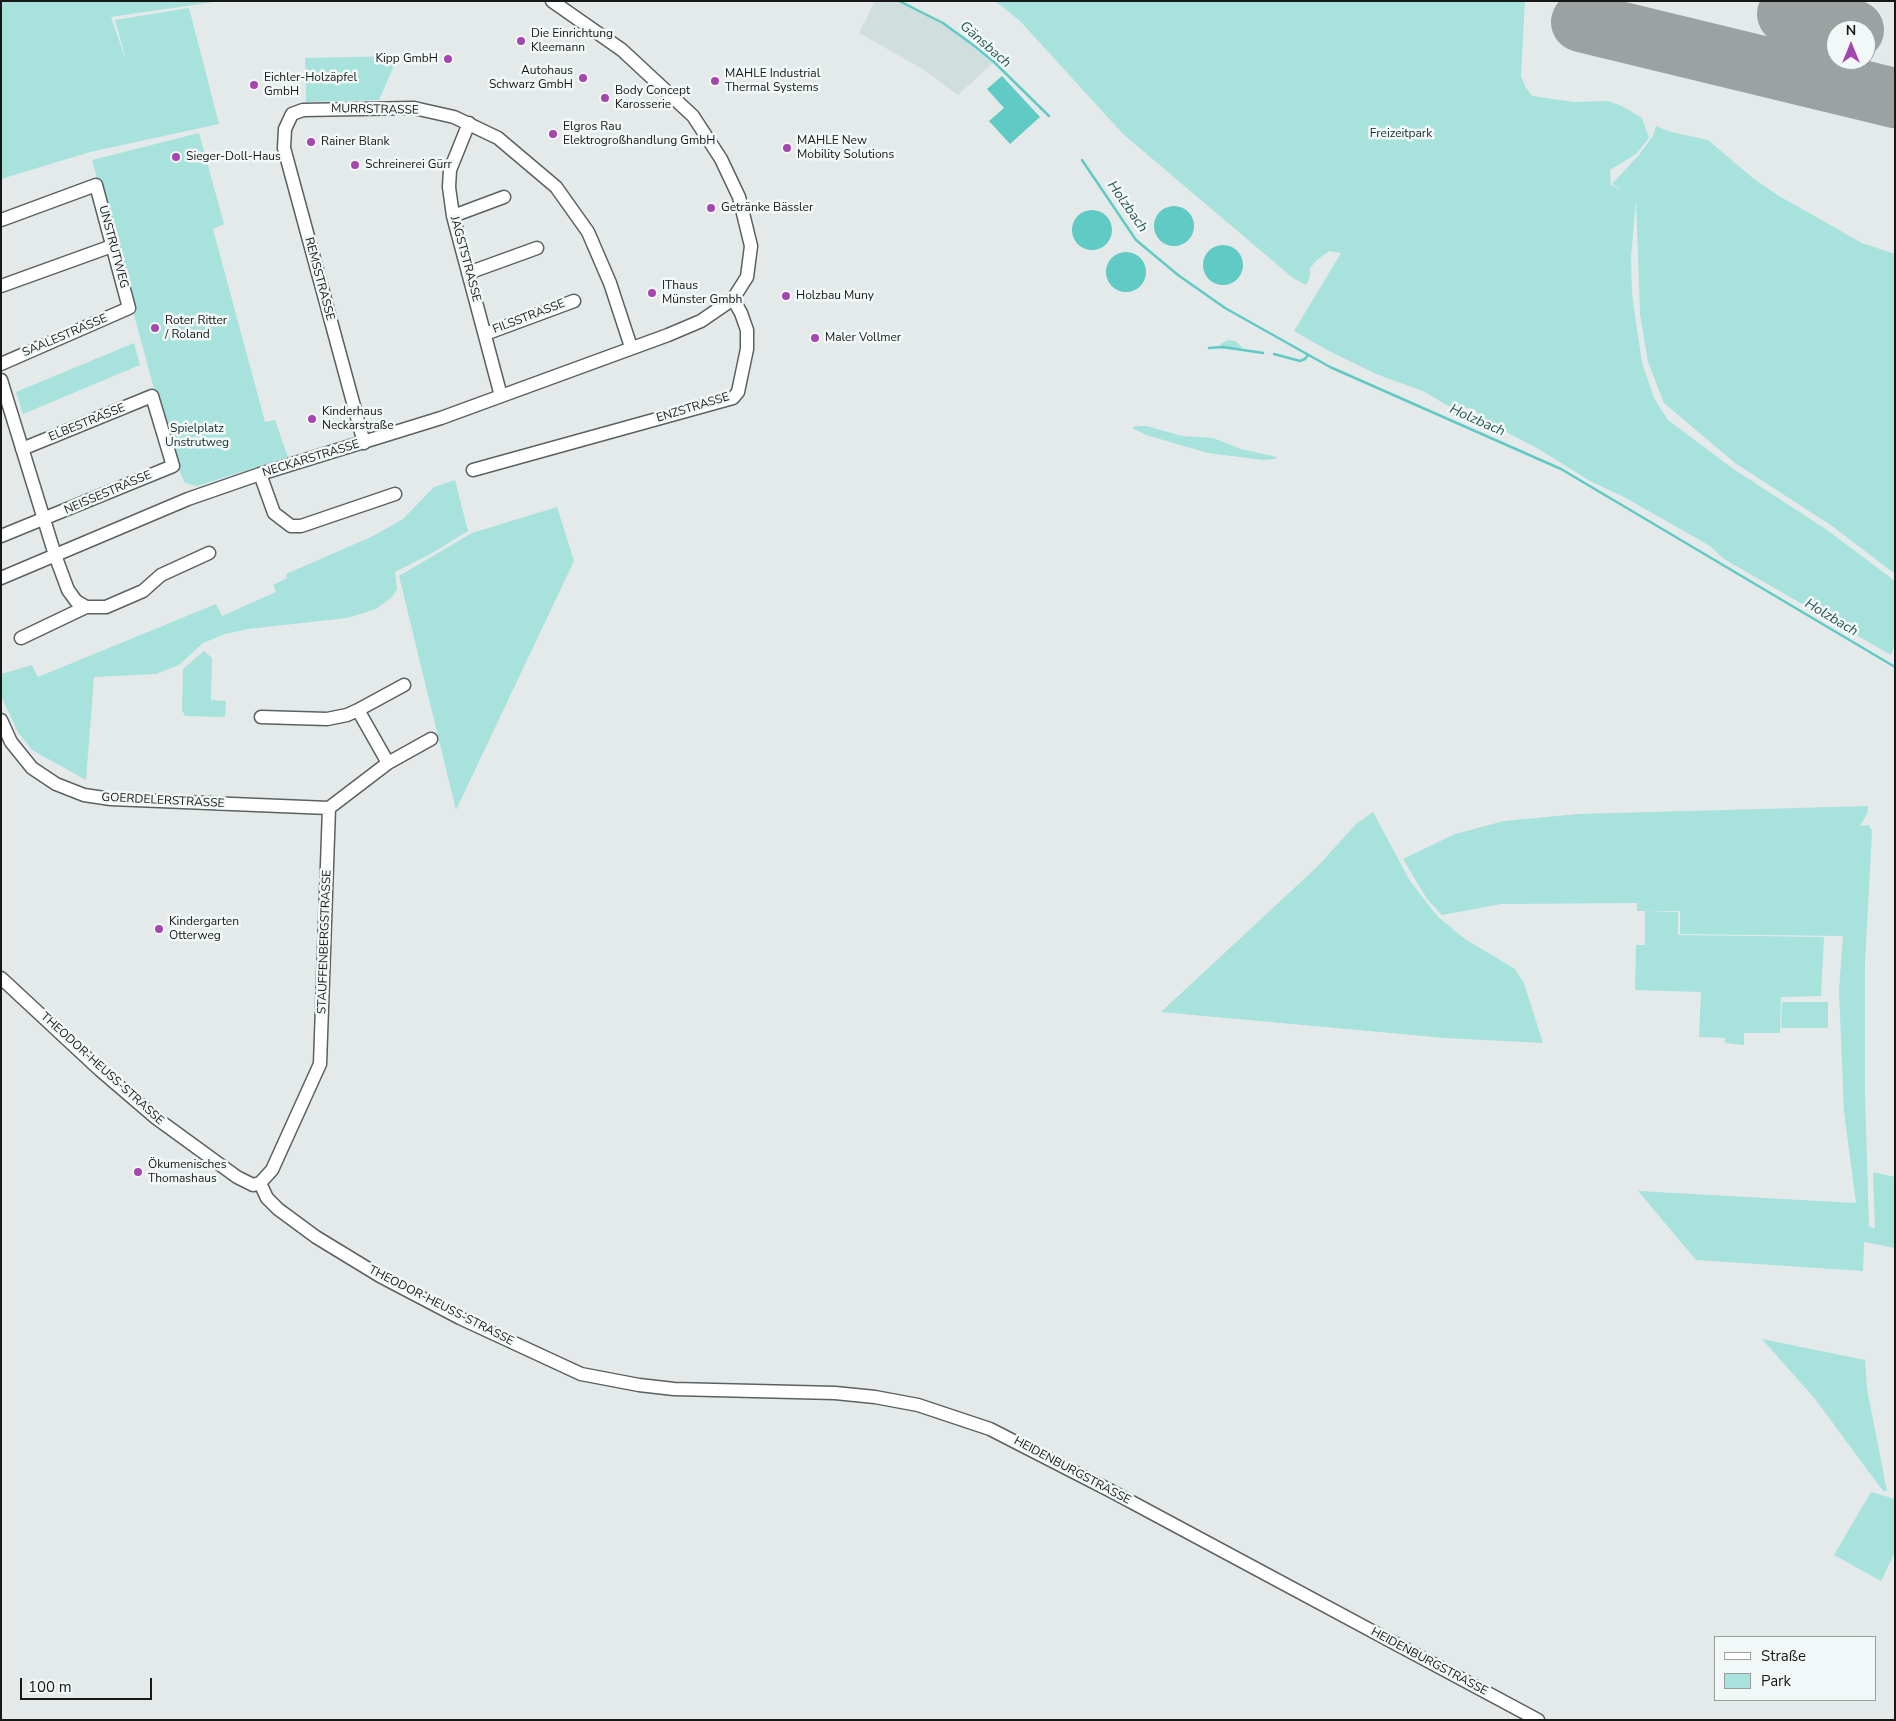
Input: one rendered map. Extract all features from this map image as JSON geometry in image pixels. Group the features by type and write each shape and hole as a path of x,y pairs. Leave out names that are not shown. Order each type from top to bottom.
{"street":[{"path":"552,1 622,50 693,116 721,159 738,197 751,246 746,277 733,299"},
{"name":"MURRSTRASSE","path":"292,114 303,110 414,108 435,112 469,123 498,138 524,158 556,187 588,232 610,283 631,347"},
{"name":"REMSSTRASSE","path":"292,114 285,129 287,162 364,443"},
{"name":"JAGSTSTRASSE","path":"469,123 450,170 448,187 453,216 501,396"},
{"name":"UNSTRUTWEG","path":"1,220 96,185 129,308"},
{"path":"453,216 504,197"},
{"path":"1,286 112,246"},
{"path":"468,273 537,248"},
{"name":"NECKARSTRASSE","path":"1,578 188,500 260,474 364,443 501,396 700,321 733,299"},
{"name":"ENZSTRASSE","path":"474,470 733,398 738,392 742,377 747,340 741,313 733,299"},
{"name":"FILSSTRASSE","path":"484,334 574,301"},
{"name":"SAALESTRASSE","path":"1,364 129,308"},
{"path":"1,380 55,555 68,590 76,601 86,607"},
{"name":"ELBESTRASSE","path":"22,449 152,396 162,437 173,466"},
{"name":"NEISSESTRASSE","path":"1,536 173,466"},
{"path":"260,474 274,513 291,526 301,526 395,494"},
{"path":"21,638 86,607 106,606 143,591 160,575 209,553"},
{"path":"261,717 327,719 347,716 404,685"},
{"path":"358,710 388,763"},
{"name":"GOERDELERSTRASSE","path":"1,720 11,742 32,768 56,784 84,795 111,799 329,808"},
{"path":"329,808 388,763 431,739"},
{"name":"STAUFFENBERGSTRASSE","path":"260,1183 272,1170 320,1064 329,808"},
{"name":"THEODOR-HEUSS-STRASSE","path":"1,978 100,1070 156,1118 237,1177 253,1185 260,1183 267,1198 278,1209 316,1237 410,1292 562,1366"},
{"name":"HEIDENBURGSTRASSE","path":"562,1366 594,1377 674,1389 835,1393 875,1397 918,1405 967,1420 1014,1440 1538,1720"}],"shaded area":[{"path":"875,1 897,1 942,23 993,63 958,95 924,70 859,33"},
{"path":"1002,76 1040,117 1010,144 989,121 1004,108 987,89"},
{"path":"1174,206 1188,212 1194,226 1188,240 1174,246 1160,240 1154,226 1160,212"},
{"path":"1092,210 1106,216 1112,230 1106,244 1092,250 1078,244 1072,230 1078,216"},
{"path":"1223,245 1237,251 1243,265 1237,279 1223,285 1209,279 1203,265 1209,251"},
{"path":"1126,252 1140,258 1146,272 1140,286 1126,292 1112,286 1106,272 1112,258"}],"green space":[{"path":"1,1 220,1 111,17 127,63 115,20 189,8 219,124 90,152 1,179"},
{"name":"Freizeitpark","path":"995,1 1525,1 1521,76 1532,96 1574,102 1608,101 1622,106 1642,118 1649,138 1636,154 1610,170 1611,185 1624,192 1612,184 1638,156 1653,136 1656,126 1671,132 1708,140 1754,179 1779,196 1862,243 1895,254 1895,574 1832,526 1735,463 1664,403 1648,362 1640,314 1636,200 1631,258 1632,294 1642,363 1654,398 1668,420 1732,468 1827,530 1895,581 1895,644 1891,655 1724,559 1710,546 1624,497 1590,481 1537,448 1485,421 1474,409 1448,406 1425,392 1376,374 1327,350 1294,331 1341,253 1329,251 1318,259 1310,268 1310,277 1306,285 1293,278 1123,134 1020,21"},
{"path":"398,56 379,100 306,102 305,58"},
{"name":"Spielplatz Unstrutweg","path":"199,133 224,224 213,229 265,422 275,420 288,457 197,486 185,483 172,455 92,160"},
{"path":"1228,340 1235,341 1242,347 1239,350 1223,349 1220,344"},
{"path":"134,343 140,365 23,414 16,392"},
{"path":"1135,426 1147,426 1182,436 1213,438 1241,449 1277,457 1275,459 1263,460 1208,453 1146,435 1132,428"},
{"path":"455,480 468,531 434,552 395,572 397,589 393,596 376,609 347,618 248,629 225,634 203,643 179,665 156,674 94,677 86,780 32,750 18,732 1,696 1,674 32,665 38,677 216,604 222,616 276,592 273,585 287,578 286,574 373,536 403,519 434,487"},
{"path":"557,507 574,561 456,810 399,576 472,533"},
{"path":"204,651 212,658 211,700 226,701 225,717 185,716 182,710 183,669"},
{"path":"1868,806 1868,812 1860,826 1869,825 1872,831 1865,963 1865,1095 1869,1227 1875,1228 1873,1172 1895,1177 1895,1248 1864,1242 1863,1271 1696,1260 1638,1191 1856,1203 1844,1112 1839,991 1843,936 1680,934 1680,911 1637,911 1637,903 1501,904 1442,915 1427,899 1403,859 1455,834 1504,821 1579,814"},
{"path":"1373,812 1410,881 1438,917 1465,939 1515,969 1524,983 1543,1043 1445,1038 1161,1012 1318,866 1356,824"},
{"path":"1645,911 1678,912 1678,935 1824,937 1821,996 1781,997 1780,1033 1744,1033 1744,1045 1725,1043 1725,1038 1699,1037 1701,992 1635,990 1636,945 1645,945"},
{"path":"1782,1002 1828,1002 1828,1028 1781,1028"},
{"path":"1762,1339 1865,1360 1867,1389 1887,1491 1883,1491 1815,1399"},
{"path":"1871,1492 1895,1499 1895,1552 1881,1581 1834,1555"}],"waterway":[{"name":"Gänsbach","path":"899,1 943,23 973,45 994,62 1049,116"},
{"name":"Holzbach","path":"1082,160 1136,240 1178,275 1225,308 1330,367 1561,469 1895,667"},
{"path":"1209,348 1223,347 1263,353"},
{"path":"1274,354 1300,361 1308,355"}],"runway":[{"path":"1787,14 1826,23"},
{"path":"1581,22 1895,98"}],"place":[{"name":"Die Einrichtung Kleemann","path":"521,41"},
{"name":"Kipp GmbH","path":"448,59"},
{"name":"Autohaus Schwarz GmbH","path":"583,78"},
{"name":"MAHLE Industrial Thermal Systems","path":"715,81"},
{"name":"Eichler-Holzäpfel GmbH","path":"254,85"},
{"name":"Body Concept Karosserie","path":"605,98"},
{"name":"Elgros Rau Elektrogroßhandlung GmbH","path":"553,134"},
{"name":"Rainer Blank","path":"311,142"},
{"name":"MAHLE New Mobility Solutions","path":"787,148"},
{"name":"Sieger-Doll-Haus","path":"176,157"},
{"name":"Schreinerei Gürr","path":"355,165"},
{"name":"Getränke Bässler","path":"711,208"},
{"name":"IThaus Münster Gmbh","path":"652,293"},
{"name":"Holzbau Muny","path":"786,296"},
{"name":"Roter Ritter / Roland","path":"155,328"},
{"name":"Maler Vollmer","path":"815,338"},
{"name":"Kinderhaus Neckarstraße","path":"312,419"},
{"name":"Kindergarten Otterweg","path":"159,929"},
{"name":"Ökumenisches Thomashaus","path":"138,1172"}]}
